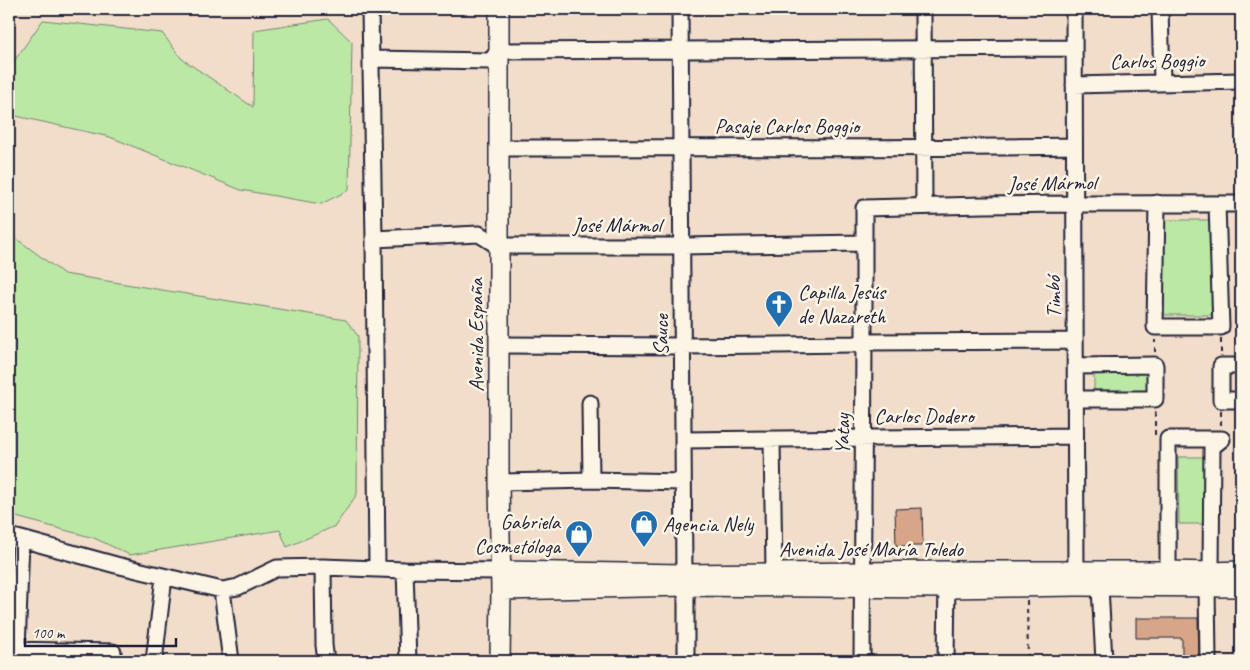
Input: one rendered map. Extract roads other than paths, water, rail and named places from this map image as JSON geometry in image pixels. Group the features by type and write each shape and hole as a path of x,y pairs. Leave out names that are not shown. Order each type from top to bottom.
{"main road":[{"name":"Avenida España","path":"499,9 500,661"},
{"name":"Avenida José María Toledo","path":"947,579 1026,588 1076,579 1168,570 1241,587"},
{"name":"Avenida José María Toledo","path":"501,581 1076,579 1100,587 1209,580 1241,571"},
{"name":"Avenida José María Toledo","path":"685,580 774,572 863,580"}],"street":[{"path":"370,9 378,569"},
{"name":"Sauce","path":"680,9 686,661"},
{"path":"923,9 924,206"},
{"name":"Timbó","path":"1074,9 1076,579"},
{"path":"1160,9 1162,82"},
{"path":"371,59 491,60 498,51 1074,48"},
{"name":"Carlos Boggio","path":"1074,84 1241,81"},
{"name":"Pasaje Carlos Boggio","path":"498,148 1074,146"},
{"path":"1157,203 1156,327 1221,327 1217,204"},
{"name":"José Mármol","path":"864,208 1157,203 1241,204"},
{"name":"Yatay","path":"862,661 864,208"},
{"name":"José Mármol","path":"374,239 479,234 498,246 863,244"},
{"path":"499,345 683,346 1074,340"},
{"path":"1075,366 1155,365 1155,399 1075,399"},
{"path":"1241,366 1221,366 1220,400 1241,400"},
{"path":"590,403 591,480"},
{"name":"Carlos Dodero","path":"683,440 1075,436"},
{"path":"772,439 774,572"},
{"path":"1168,570 1168,439 1222,439 1212,447 1208,661"},
{"path":"499,482 591,480 683,482"},
{"path":"113,652 13,654 15,537 116,566 222,590 238,587 277,568 323,567 405,570 501,581"},
{"path":"323,567 326,661"},
{"path":"405,570 408,661"},
{"path":"154,661 164,577"},
{"path":"946,661 947,579"},
{"path":"1100,587 1104,661"},
{"path":"222,590 231,661"}],"place":[{"name":"Capilla Jesús de Nazareth","path":"779,328"},
{"name":"Agencia Nely","path":"644,548"},
{"name":"Gabriela Cosmetóloga","path":"579,558"}]}
